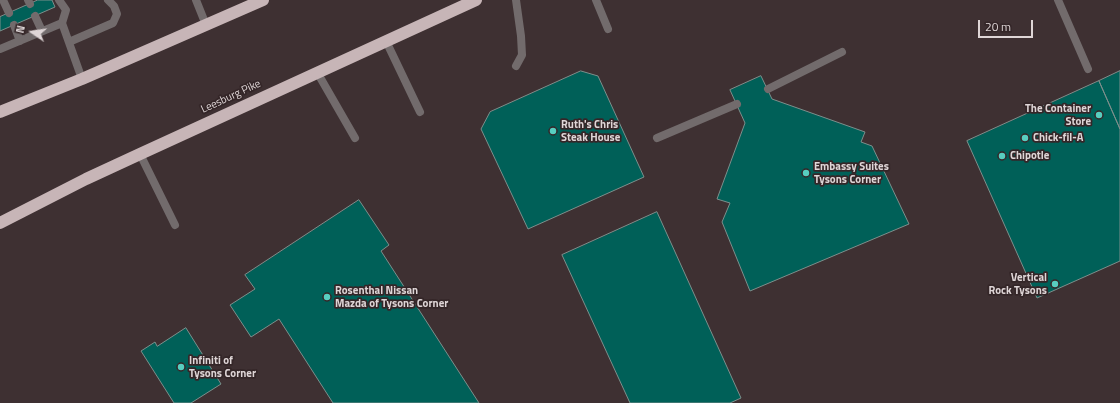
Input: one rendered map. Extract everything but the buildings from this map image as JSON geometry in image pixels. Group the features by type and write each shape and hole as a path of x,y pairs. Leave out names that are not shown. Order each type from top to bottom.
{"highway":[{"path":"0,112 82,79 264,0"},
{"name":"Leesburg Pike","path":"0,223 86,179 476,0"}],"lane":[{"path":"3,0 9,13"},
{"path":"59,0 66,10 62,23 82,79"},
{"path":"68,42 113,23 117,14 114,6 108,0"},
{"path":"196,0 206,25"},
{"path":"516,0 522,55 516,66"},
{"path":"596,0 608,28"},
{"path":"1058,0 1088,69"},
{"path":"34,16 42,31"},
{"path":"0,49 62,23"},
{"path":"14,25 20,41"},
{"path":"386,41 420,112"},
{"path":"768,89 842,52"},
{"path":"317,72 355,138"},
{"path":"657,138 737,104"},
{"path":"140,154 175,225"}],"place":[{"name":"The Container Store","path":"1099,115"},
{"name":"Ruth's Chris Steak House","path":"553,131"},
{"name":"Chick-fil-A","path":"1025,138"},
{"name":"Chipotle","path":"1002,156"},
{"name":"Embassy Suites Tysons Corner","path":"806,173"},
{"name":"Vertical Rock Tysons","path":"1055,284"},
{"name":"Rosenthal Nissan Mazda of Tysons Corner","path":"327,297"},
{"name":"Infiniti of Tysons Corner","path":"181,367"}]}
